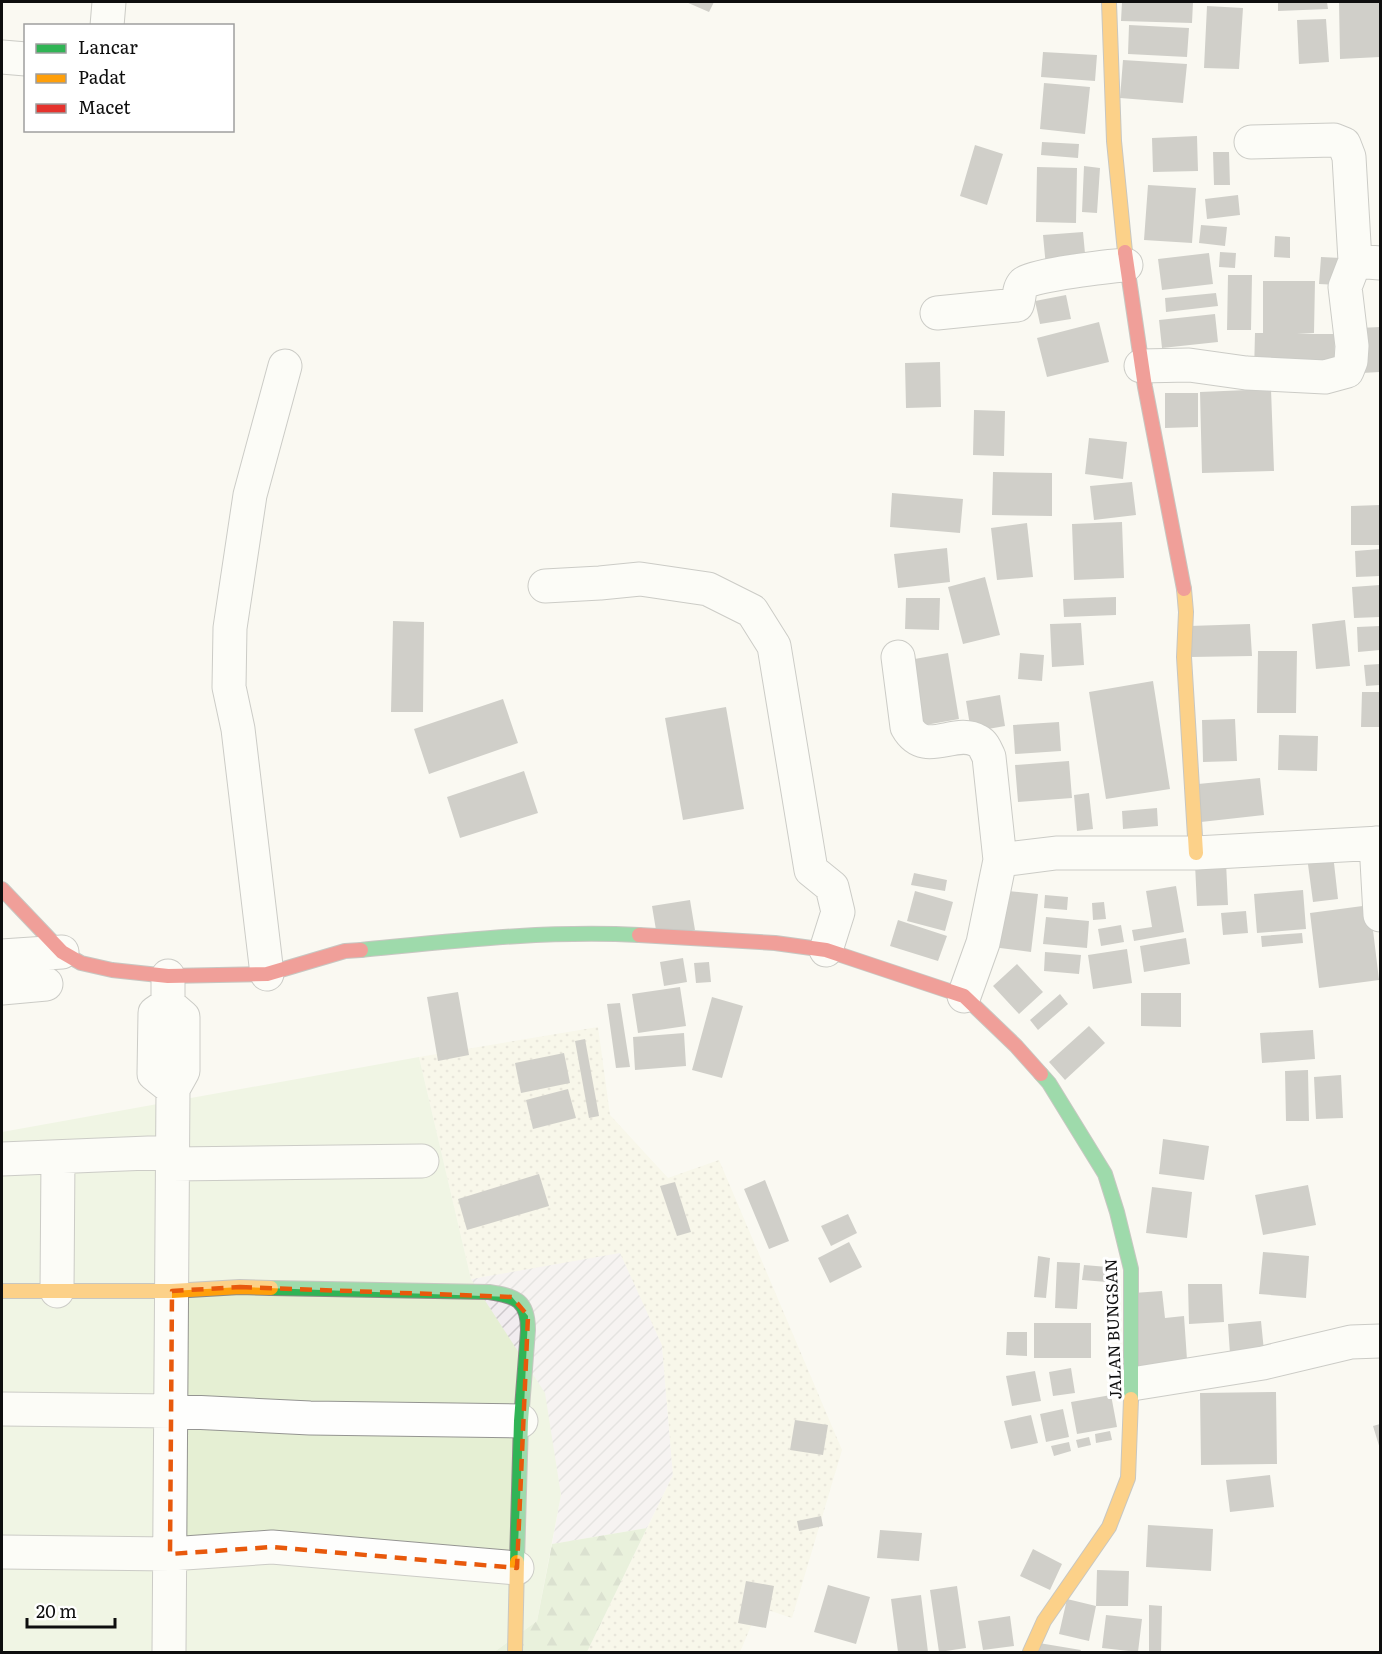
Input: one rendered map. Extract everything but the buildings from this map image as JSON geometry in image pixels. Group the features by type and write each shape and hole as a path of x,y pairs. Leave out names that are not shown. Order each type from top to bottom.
{"street":[{"path":"106,24 109,2"},
{"path":"1109,2 1117,185 1126,265 1141,366 1183,583 1184,657 1196,853"},
{"path":"2,57 24,59"},
{"path":"1141,366 1189,365 1246,373 1325,377 1347,371 1351,361 1352,346 1345,287 1368,262 1349,157 1344,144 1334,140 1251,142"},
{"path":"937,313 1017,305 1019,290 1027,281 1080,270 1126,265"},
{"path":"267,975 238,729 229,687 230,628 250,495 285,366"},
{"path":"545,586 640,579 708,589 752,611 774,646 811,870 832,887 838,912 826,950"},
{"path":"2,889 62,952 81,963 112,970 168,990 267,975 345,951 531,934 601,933 776,943 826,950 964,996 982,943 1000,861 989,757 983,745 967,737 931,742 921,741 914,736 907,727 898,657"},
{"path":"1000,861 1056,853 1196,853 1378,843 1380,915"},
{"path":"2,956 62,952"},
{"path":"2,988 46,984"},
{"path":"168,990 155,1013 154,1074 173,1089 169,1653"},
{"name":"JALAN BUNGSAN","path":"964,996 1016,1046 1049,1083 1105,1174 1118,1212 1131,1269 1132,1384 1128,1478 1109,1527 1044,1621 1030,1653"},
{"path":"57,1291 58,1157"},
{"path":"2,1159 58,1157 422,1161"},
{"path":"2,1291 172,1291 240,1287 477,1292 512,1297 525,1307 528,1316 521,1421 516,1568 517,1647 515,1653"},
{"path":"1132,1384 1263,1364 1351,1342 1380,1341"},
{"path":"2,1409 171,1411 310,1418 521,1421"},
{"path":"2,1552 170,1554 272,1547 516,1568"}],"highlighted area":[{"path":"240,1287 512,1297 528,1316 517,1568 272,1547 170,1554 172,1291"}],"shaded area":[{"path":"598,1027 610,1115 668,1178 719,1160 842,1450 792,1618 759,1607 740,1652 587,1652 673,1475 662,1345 620,1253 471,1279 419,1057"},
{"path":"621,1252 662,1345 673,1475 647,1528 552,1544 561,1494 471,1279"}],"green space":[{"path":"419,1057 471,1279 545,1393 561,1495 537,1621 494,1652 2,1652 2,1132"},
{"path":"647,1528 587,1652 494,1652 537,1621 552,1544"}],"traffic: fast":[{"path":"361,950 535,935 639,935"},
{"path":"1041,1074 1049,1083 1105,1174 1117,1212 1131,1269 1131,1399"},
{"path":"271,1288 489,1292 506,1295 519,1301 526,1312 528,1330 521,1421 517,1562"}],"traffic: slow":[{"path":"1109,2 1114,141 1125,252"},
{"path":"1184,589 1186,612 1184,657 1196,853"},
{"path":"2,1291 172,1291 240,1287 271,1288"},
{"path":"1030,1652 1044,1621 1109,1527 1128,1478 1131,1399"},
{"path":"515,1652 517,1562"}],"traffic: jam":[{"path":"1125,252 1145,387 1184,589"},
{"path":"2,889 62,952 81,963 112,970 168,976 267,974 345,951 361,950"},
{"path":"639,935 775,943 826,950 964,996 1016,1046 1041,1074"}]}
